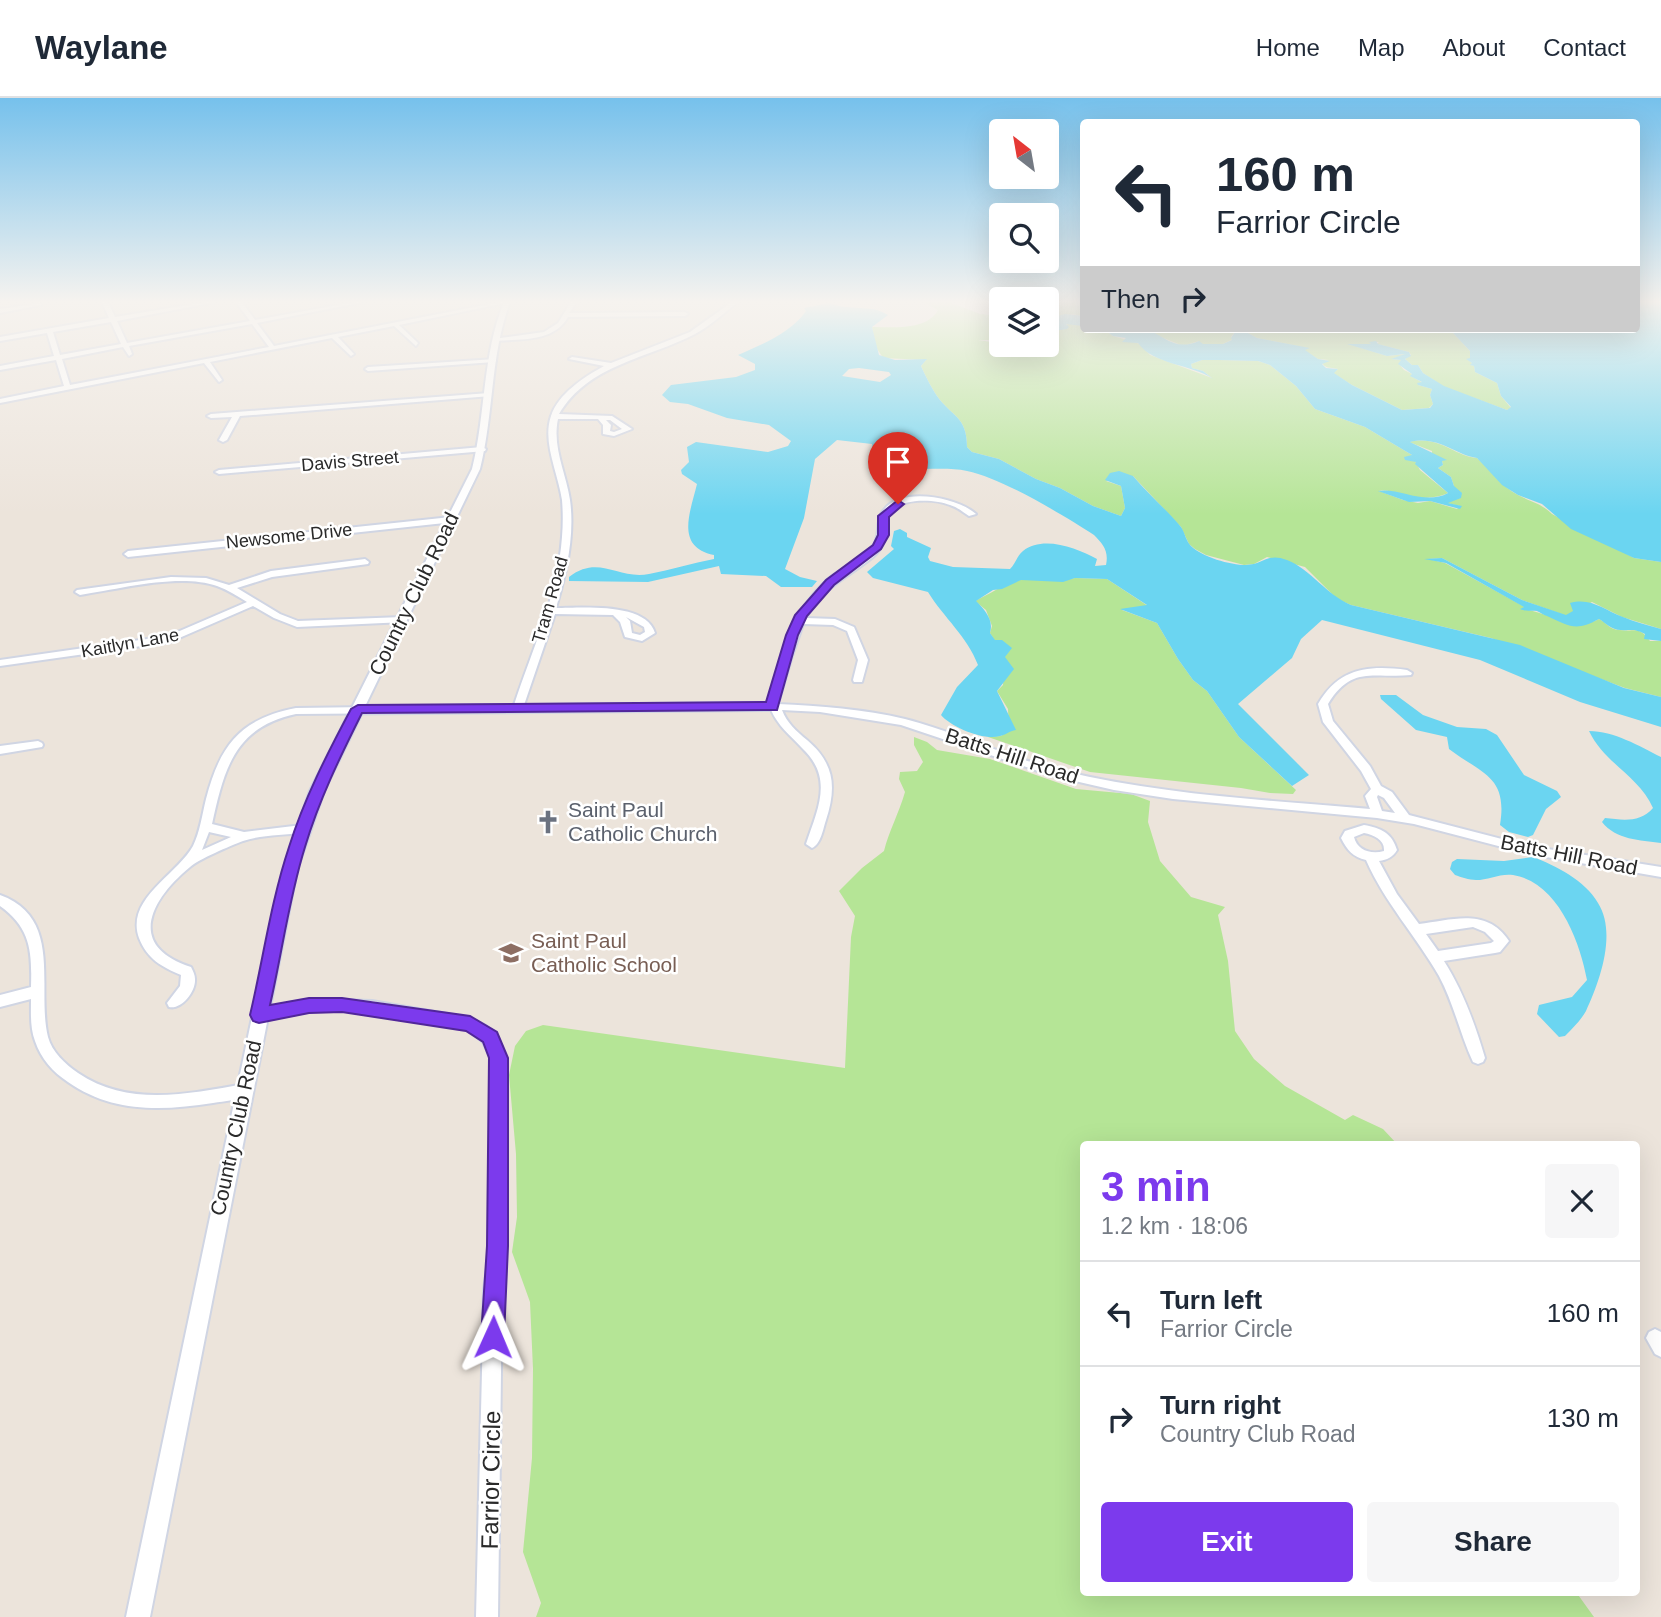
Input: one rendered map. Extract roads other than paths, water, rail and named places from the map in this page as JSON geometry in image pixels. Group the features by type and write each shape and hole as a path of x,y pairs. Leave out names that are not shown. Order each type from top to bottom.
{"street":[{"path":"62,373 68,388"},
{"path":"0,401 145,373"},
{"path":"214,373 219,380"},
{"name":"Country Club Road","path":"138,1617 290,870 317,791 476,469 482,449 492,373"},
{"path":"598,373 575,388 560,405 554,417 600,417"},
{"path":"211,416 489,395"},
{"path":"223,440 237,414"},
{"name":"Tram Road","path":"518,708 560,576 568,523 565,491 551,436 554,417"},
{"name":"Davis Street","path":"219,472 482,449"},
{"path":"812,844 827,803 824,769 817,757 783,725 773,707 798,621 830,582 877,547 883,535 884,516 892,507 912,500 933,499 959,505 972,514"},
{"name":"Newsome Drive","path":"128,554 451,520"},
{"path":"228,588 271,574 365,562"},
{"path":"80,592 193,579 211,581 228,588 284,620 297,624 402,620"},
{"name":"Kaitlyn Lane","path":"0,663 170,639 254,603"},
{"path":"550,611 604,611 617,614"},
{"path":"798,621 835,622 851,629 863,660 858,680"},
{"path":"1405,818 1388,795 1377,789 1366,769 1328,722 1324,704 1335,687 1355,675 1388,670 1407,673"},
{"name":"Batts Hill Road","path":"190,861 207,827 211,802 226,757 250,727 283,712 358,709 773,707 839,711 903,722 1044,769 1114,786 1173,795 1405,818 1530,850 1661,872"},
{"path":"0,750 37,745"},
{"path":"1377,789 1371,796 1377,814"},
{"path":"1360,812 1364,829"},
{"path":"207,827 244,836"},
{"path":"174,1003 188,984 189,976 186,971 170,967 159,960 144,939 144,928 152,902 160,889 190,861 244,836 302,829"},
{"path":"1364,829 1378,833 1391,846 1388,854 1371,857 1357,852 1348,843 1349,834 1364,829"},
{"path":"1371,857 1390,897 1435,957 1463,1013 1478,1058"},
{"path":"0,900 15,909 32,929 38,953 40,1035 46,1051 56,1065 85,1087 102,1095 142,1102 176,1102 244,1091"},
{"path":"1415,930 1474,922 1490,928 1502,941 1495,948 1435,957"},
{"path":"0,1001 38,991"},
{"name":"Farrior Circle","path":"259,1015 309,1006 342,1005 382,1009 470,1024 483,1030 494,1044 498,1058 498,1232 494,1289 487,1617"}],"water":[{"path":"747,373 845,373 842,376 880,382 891,375 890,373 924,373 937,396 958,418 964,429 967,447 972,452 999,459 1093,506 1121,516 1125,508 1121,486 1105,480 1110,473 1119,471 1133,476 1181,527 1191,546 1202,554 1239,565 1275,557 1287,560 1351,605 1520,645 1624,688 1661,697 1661,727 1580,702 1480,660 1322,620 1301,639 1292,658 1238,704 1309,775 1292,786 1239,737 1207,691 1193,680 1157,623 1120,609 1147,605 1107,579 1075,578 1063,582 1021,580 993,590 976,601 988,616 990,633 995,640 1002,640 1012,648 1005,657 1014,669 997,691 1016,730 993,737 968,732 941,715 957,687 978,665 968,645 928,592 873,578 867,572 894,549 891,546 894,531 900,529 907,533 907,537 931,548 928,557 930,561 953,567 1010,569 1023,551 1040,544 1060,545 1080,551 1097,559 1095,566 1106,565 1106,552 1094,535 997,481 955,469 894,466 873,454 872,444 837,440 815,459 804,518 785,569 800,577 817,581 812,587 781,587 766,576 721,574 719,566 648,582 569,581 569,577 590,568 638,575 714,559 714,555 694,545 690,537 689,517 697,484 682,474 681,470 689,462 687,447 696,442 768,452 788,446 791,441 769,425 727,418 688,404 670,402 662,395 671,385 736,377"},
{"path":"1280,373 1334,373 1402,410 1430,408 1433,404 1430,395 1432,389 1418,385 1417,383 1422,382 1410,376 1410,373 1423,373 1444,386 1507,410 1511,407 1501,396 1497,383 1477,373 1661,373 1661,562 1634,558 1571,529 1542,504 1518,495 1502,485 1477,458 1438,443 1410,442 1447,460 1442,461 1443,465 1438,468 1451,477 1454,486 1462,493 1461,498 1448,503 1462,506 1460,509 1430,501 1409,502 1378,491 1395,491 1430,498 1448,493 1415,464 1416,462 1405,460 1404,457 1412,455 1365,427 1315,409 1296,386"},
{"path":"1442,558 1522,600 1566,615 1573,611 1570,603 1584,602 1661,629 1661,641 1644,639 1645,634 1637,631 1614,629 1599,619 1573,626 1537,611 1520,609 1524,607 1446,563 1424,559"},
{"path":"1380,695 1396,695 1423,715 1457,727 1486,729 1497,735 1524,775 1557,791 1561,797 1546,809 1533,835 1528,837 1509,832 1500,825 1500,796 1490,778 1449,749 1447,737 1416,730 1381,699"},
{"path":"1589,731 1617,736 1661,757 1661,843 1621,836 1602,822 1605,818 1637,818 1653,808 1639,787 1603,752"},
{"path":"1533,857 1560,869 1586,887 1604,915 1606,928 1601,972 1586,1011 1565,1036 1559,1037 1537,1014 1539,1005 1572,997 1587,980 1579,949 1564,916 1543,889 1529,880 1508,875 1471,880 1455,875 1450,869 1452,862 1457,859 1504,861"}],"place":[{"name":"Saint Paul Catholic Church","path":"548,822"},
{"name":"Saint Paul Catholic School","path":"511,953"}]}
